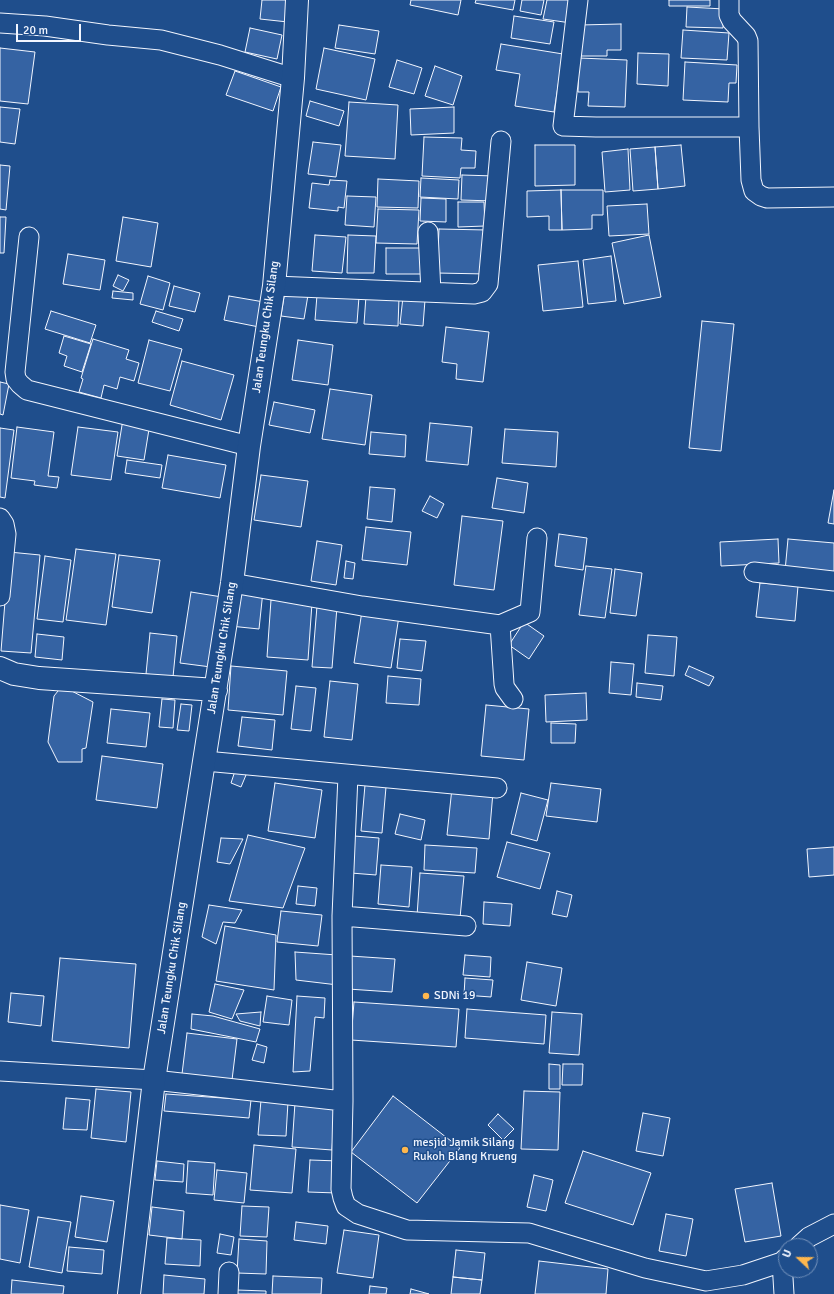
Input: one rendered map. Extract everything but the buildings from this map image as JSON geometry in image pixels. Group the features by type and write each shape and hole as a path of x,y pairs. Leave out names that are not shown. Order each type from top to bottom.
{"street":[{"name":"Jalan Teungku Chik Silang","path":"129,1294 154,1080 216,690 232,583 249,446 274,286 293,78 297,0"},
{"path":"578,0 563,126 749,127"},
{"path":"729,0 729,15 732,21 746,36 748,41 751,180 754,191 767,198 834,197"},
{"path":"0,23 45,26 108,35 161,40 220,55 293,78"},
{"path":"274,286 474,294 482,292 488,284 501,141"},
{"path":"428,232 432,292"},
{"path":"29,237 15,372 16,380 20,384 27,390 249,446"},
{"path":"0,518 4,524 6,534 0,596"},
{"path":"232,583 362,606 500,625 530,612 537,538"},
{"path":"754,572 834,581"},
{"path":"500,625 504,684 505,688 513,698"},
{"path":"0,668 14,674 40,678 216,690"},
{"path":"205,761 497,788"},
{"path":"348,775 342,916 343,1101 341,1188 346,1206 358,1214 406,1230 529,1233 645,1268 706,1282 743,1275 778,1262"},
{"path":"342,916 466,926"},
{"path":"0,1071 154,1080 343,1101"},
{"path":"808,1238 834,1224"},
{"path":"228,1294 230,1272"},
{"path":"784,1278 784,1294"}],"place":[{"name":"SDNi 19","path":"426,996"},
{"name":"mesjid Jamik Silang Rukoh Blang Krueng","path":"405,1150"}]}
